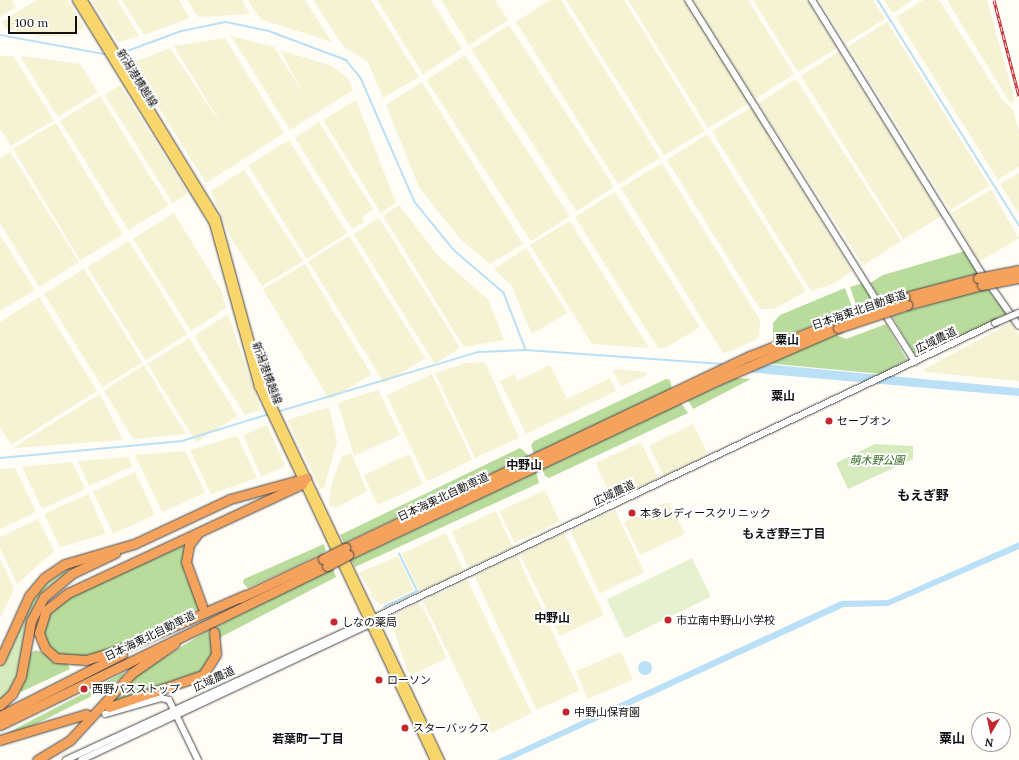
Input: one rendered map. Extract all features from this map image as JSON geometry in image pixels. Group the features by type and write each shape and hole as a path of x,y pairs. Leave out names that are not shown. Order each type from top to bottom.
{"highway":[{"name":"日本海東北自動車道","path":"0,716 676,396 847,317 980,282 1019,270"},
{"name":"日本海東北自動車道","path":"980,282 1019,278"},
{"name":"日本海東北自動車道","path":"786,345 838,328 906,301"},
{"path":"248,599 100,656 65,661 45,648 40,625 46,610 59,598 198,532 302,480"},
{"path":"0,706 12,694 21,676 31,621 44,597 71,574 230,499 302,480"},
{"path":"198,532 189,545 186,562 202,606"},
{"path":"0,660 23,605 44,578 74,560 134,544"},
{"path":"37,760 70,740 114,690 145,662 248,599"},
{"name":"日本海東北自動車道","path":"0,725 248,599"},
{"path":"107,710 203,674 216,654 214,632"},
{"path":"0,740 86,714"}],"main road":[{"name":"新潟港横越線","path":"76,0 213,223 256,380 434,760"},
{"name":"新潟港横越線","path":"83,0 122,61 216,218 257,368 302,480"},
{"name":"新潟港横越線","path":"369,621 440,760"}],"street":[{"path":"688,0 915,362"},
{"path":"812,0 980,271 1019,326"},
{"name":"広域農道","path":"66,760 175,712 865,386 995,323 1019,313"},
{"path":"107,710 160,698 169,700 198,760"},
{"name":"広域農道","path":"81,760 175,712"}],"shaded area":[{"path":"0,0 12,0 16,7 0,17"},
{"path":"37,0 67,0 84,27 70,37 39,36 8,29 1,22"},
{"path":"91,0 117,0 139,36 118,42"},
{"path":"122,0 179,0 190,18 144,35"},
{"path":"187,0 242,0 250,14 198,17"},
{"path":"248,0 305,0 332,42 260,19"},
{"path":"313,0 371,0 419,77 383,98 368,62 343,46"},
{"path":"377,0 431,0 462,49 423,74"},
{"path":"441,0 495,0 508,20 469,45"},
{"path":"550,0 561,0 660,158 618,184 516,22"},
{"path":"566,0 624,0 705,131 664,155"},
{"path":"628,0 685,0 749,103 708,128"},
{"path":"693,0 748,0 794,74 755,99"},
{"path":"753,0 807,0 837,48 798,72"},
{"path":"819,0 873,0 885,19 846,43"},
{"path":"884,0 913,0 893,13"},
{"path":"923,0 939,0 1002,99 1013,110 1019,131 1019,167 998,180 896,17"},
{"path":"947,0 987,0 1015,101 1010,103"},
{"path":"887,22 989,186 950,210 848,46"},
{"path":"509,25 614,187 576,211 471,50"},
{"path":"231,36 274,47 304,95 280,50 332,66 348,79 353,90 290,130"},
{"path":"225,38 284,133 206,183 131,63 170,48 226,132 174,46"},
{"path":"839,52 941,216 903,240 801,76"},
{"path":"465,55 570,216 531,241 426,80"},
{"path":"0,56 13,56 54,120 11,146 0,129"},
{"path":"23,56 80,64 98,92 58,117 21,58"},
{"path":"796,79 901,241 863,265 758,104"},
{"path":"422,82 523,244 490,264 461,240 419,187 386,105"},
{"path":"120,85 188,194 173,203 105,95"},
{"path":"100,96 168,205 129,230 60,121"},
{"path":"356,100 396,203 381,213 323,120"},
{"path":"752,107 852,271 835,283 811,291 712,131"},
{"path":"319,122 373,209 362,217 365,222 352,229 295,138"},
{"path":"56,123 123,234 80,260 13,149"},
{"path":"707,134 806,291 774,309 760,309 667,160"},
{"path":"289,140 347,233 307,259 248,165"},
{"path":"10,152 79,262 39,287 0,223 0,158"},
{"path":"662,163 760,320 759,338 732,351 723,353 621,188"},
{"path":"244,170 303,261 262,286 229,235 211,191"},
{"path":"1019,173 1019,214 1000,184"},
{"path":"991,190 1019,238 979,261 951,213"},
{"path":"615,192 700,327 665,348 658,348 575,217"},
{"path":"399,205 439,257 488,299 504,340 464,347 383,216"},
{"path":"174,213 221,290 226,308 191,331 133,239"},
{"path":"379,218 460,348 435,364 354,234"},
{"path":"570,221 649,348 592,344 530,245"},
{"path":"0,235 35,290 0,311"},
{"path":"349,236 425,358 385,384 308,261"},
{"path":"129,241 187,334 146,360 87,267"},
{"path":"526,248 567,313 532,334 511,285 494,269"},
{"path":"305,264 371,375 329,400 263,289"},
{"path":"84,269 142,362 102,387 44,294"},
{"path":"39,297 97,391 11,445 0,427 0,322"},
{"path":"228,314 261,410 245,415 194,336"},
{"path":"1011,323 1019,336 1019,381 925,372 924,369"},
{"path":"189,338 238,416 196,442 147,364"},
{"path":"485,362 519,438 475,458 435,373 466,363"},
{"path":"144,365 186,434 133,439 104,391"},
{"path":"550,365 567,399 610,378 616,391 526,434 500,381 514,374 517,381"},
{"path":"612,369 647,372 647,375 621,386"},
{"path":"432,374 472,460 427,481 387,395"},
{"path":"378,390 400,435 354,456 338,403"},
{"path":"100,394 123,440 13,448"},
{"path":"329,407 337,441 324,488 320,488 287,420"},
{"path":"693,424 708,455 664,476 649,445"},
{"path":"267,425 285,466 262,477 243,436"},
{"path":"237,436 257,478 211,494 190,450"},
{"path":"641,442 658,478 613,499 596,463"},
{"path":"185,451 205,493 162,512 135,455"},
{"path":"351,453 367,491 336,508 329,505 331,486 342,456"},
{"path":"409,454 423,484 378,505 364,475"},
{"path":"128,457 132,466 89,486 78,461"},
{"path":"72,462 85,489 42,509 22,467"},
{"path":"15,468 36,512 0,529 0,469"},
{"path":"135,472 155,515 113,534 93,491"},
{"path":"545,490 560,522 514,543 500,511"},
{"path":"88,494 106,534 60,547 44,514"},
{"path":"665,503 670,503 685,534 640,555 624,522"},
{"path":"615,510 644,573 600,593 571,531"},
{"path":"496,511 513,547 468,568 452,532"},
{"path":"38,519 54,551 17,584 0,548 0,537"},
{"path":"446,533 464,571 419,592 402,554"},
{"path":"564,533 604,615 560,636 520,554"},
{"path":"398,556 414,590 381,605 369,595 372,594 359,573"},
{"path":"517,556 580,690 537,710 474,576"},
{"path":"0,558 14,589 0,619"},
{"path":"467,580 532,713 488,735 423,601"},
{"path":"418,603 425,612 447,658 414,674 408,672 393,628 386,630 388,617"},
{"path":"621,652 633,680 588,699 576,671"}],"green space":[{"path":"965,251 979,273 881,300 870,283 883,275"},
{"path":"863,283 875,302 857,308 850,287"},
{"path":"845,288 853,310 773,341 773,323 780,315"},
{"path":"987,288 1007,314 922,355 914,353 892,316"},
{"path":"886,324 907,360 882,374 765,363 834,334 846,339"},
{"path":"736,378 751,379 693,409 688,400"},
{"path":"666,379 670,380 672,389 534,454 531,445 534,441"},
{"path":"681,403 688,413 549,478 545,476 542,469"},
{"name":"萌木野公園","path":"875,444 913,446 913,459 848,489 836,463"},
{"path":"520,448 529,456 344,543 340,535"},
{"path":"536,472 539,483 355,567 351,560"},
{"path":"324,544 326,551 296,566 248,588 243,583 244,579"},
{"path":"179,545 184,547 184,571 200,608 115,648 81,658 58,654 50,649 42,633 47,613 69,596"},
{"path":"99,556 49,588 13,689 0,701 0,667 32,595 59,569"},
{"path":"692,558 711,597 625,638 607,600"},
{"path":"333,568 336,577 219,638 217,626"},
{"path":"209,630 213,652 202,671 106,704 138,673"},
{"path":"36,650 68,664 70,669 21,692 18,688 29,654"},
{"path":"125,672 122,678 90,697 24,730 7,733"}],"water":[{"path":"764,364 1019,388 1019,396 746,372"},
{"path":"1019,542 1019,549 888,606 844,607 511,760 497,760 841,601 888,600"},
{"path":"645,661 650,663 652,668 650,673 645,675 640,673 638,668 640,663"}],"waterway":[{"path":"878,0 1019,225"},
{"path":"119,54 182,31 226,22 269,31 346,60 361,78 415,202 454,250 504,293 526,350"},
{"path":"0,35 105,54"},
{"path":"277,412 478,352 526,350 723,364"},
{"path":"0,458 182,441 269,414"},
{"path":"384,607 417,591 399,554"}],"railway":[{"path":"994,0 1019,96"}],"place":[{"name":"セーブオン","path":"829,421"},
{"name":"本多レディースクリニック","path":"632,513"},
{"name":"市立南中野山小学校","path":"668,620"},
{"name":"しなの薬局","path":"334,622"},
{"name":"ローソン","path":"379,680"},
{"name":"西野バスストップ","path":"84,689"},
{"name":"中野山保育園","path":"566,712"},
{"name":"スターバックス","path":"405,728"}],"district":[{"name":"粟山","path":"787,340"},
{"name":"粟山","path":"783,396"},
{"name":"中野山","path":"524,465"},
{"name":"もえぎ野","path":"923,496"},
{"name":"もえぎ野三丁目","path":"784,534"},
{"name":"中野山","path":"552,618"},
{"name":"若葉町一丁目","path":"308,739"},
{"name":"粟山","path":"952,739"}]}
